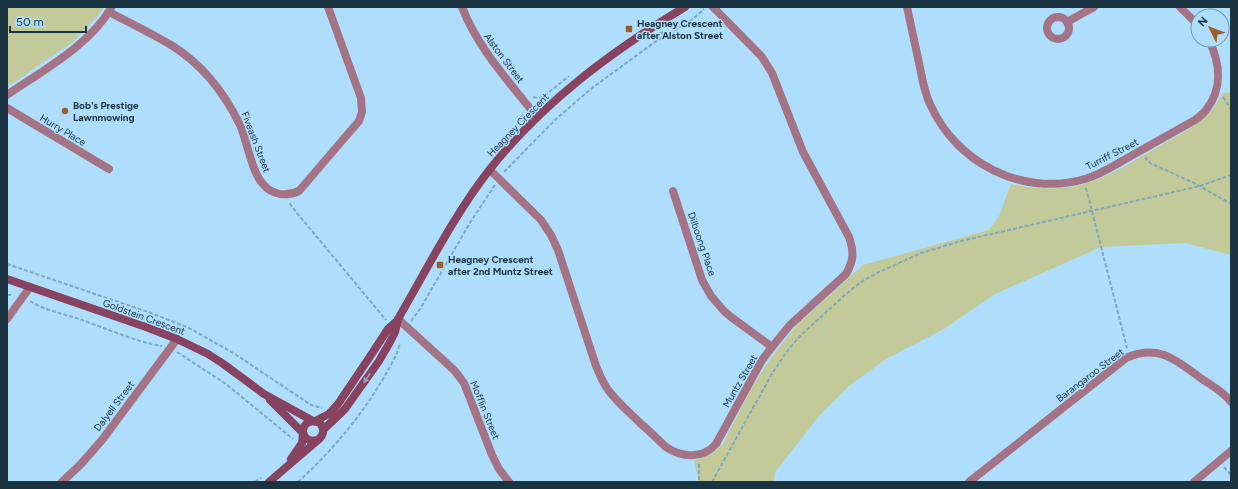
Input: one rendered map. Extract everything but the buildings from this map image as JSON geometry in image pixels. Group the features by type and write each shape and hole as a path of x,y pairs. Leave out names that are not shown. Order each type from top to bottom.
{"street":[{"path":"287,195 291,195 298,191 359,121 362,112 361,98 328,7"},
{"name":"Alston Street","path":"462,7 472,30 485,50 537,117"},
{"name":"Heagney Crescent","path":"314,421 329,414 338,404 388,329 398,319 461,210 512,142 568,88 654,26 685,7"},
{"name":"Muntz Street","path":"697,455 703,454 713,448 716,444 762,360 790,325 846,274 851,265 853,248 849,237 803,152 772,73 759,54 713,7"},
{"name":"Turriff Street","path":"907,7 923,82 929,103 940,123 963,151 982,165 1003,175 1036,183 1057,184 1084,179 1104,171 1195,120 1206,111 1214,98 1218,84 1218,68 1212,48"},
{"path":"1067,22 1094,7"},
{"path":"1180,7 1190,17"},
{"path":"7,95 73,50 93,32 110,9"},
{"name":"Fiveash Street","path":"110,9 170,44 200,67 216,85 230,105 241,127 257,176 262,184 270,190 282,195 287,195"},
{"name":"Hurry Place","path":"7,108 109,169"},
{"path":"490,170 541,220 551,235 558,250 596,366 608,390 621,405 667,447 679,453 691,456 697,455"},
{"name":"Dilboong Place","path":"673,191 702,280 711,296 731,317 772,347"},
{"name":"Goldstein Crescent","path":"7,279 178,339 208,354 264,394 314,421"},
{"path":"7,319 30,287"},
{"name":"Heagney Crescent","path":"323,430 345,409 379,360 395,332 398,319"},
{"name":"Mofflin Street","path":"398,319 454,370 464,383 492,454 499,469 509,482"},
{"name":"Dalyell Street","path":"62,482 81,464 102,440 178,339"},
{"name":"Barangaroo Street","path":"969,482 1126,358 1137,353 1150,352 1163,354 1176,360 1224,394 1231,402"},
{"path":"371,355 379,360"},
{"name":"Goldstein Crescent","path":"264,394 303,433"},
{"path":"338,404 345,409"},
{"path":"269,482 322,436 323,430 320,423 314,421 306,423 304,426 302,443 285,468"},
{"path":"303,433 307,440 318,440"},
{"path":"1194,482 1231,451"}],"path":[{"path":"407,328 503,173 556,118 607,76 664,36 693,19 707,7"},
{"path":"655,42 661,31 664,36"},
{"path":"516,125 523,114 539,98 548,93 572,74"},
{"path":"530,95 539,98"},
{"path":"1227,102 1231,109"},
{"path":"1140,151 1150,162 1199,186 1231,204"},
{"path":"712,482 773,372 788,350 816,321 862,282 889,267 934,248 1199,186 1231,174"},
{"path":"1084,179 1130,356"},
{"path":"287,195 292,207 387,321 384,326"},
{"path":"7,264 151,313 189,328 235,354 311,405 324,408"},
{"path":"7,295 29,299 44,307 177,352 226,384 293,439 294,443"},
{"path":"298,482 320,461 364,408 377,390 398,353 401,342"},
{"path":"697,455 700,470 699,482"},
{"path":"256,482 265,474"}],"green space":[{"path":"7,7 104,7 96,18 73,42 7,87"},
{"path":"1231,92 1231,255 1185,243 1101,247 995,294 944,329 886,359 849,386 820,415 775,472 774,482 699,482 694,461 713,453 723,444 751,389 768,362 798,324 863,265 989,230 999,216 1011,184 1026,187 1063,188 1094,181 1105,176 1126,166 1192,127 1211,111 1223,93"}],"place":[{"name":"Heagney Crescent after Alston Street","path":"629,29"},
{"name":"Bob's Prestige Lawnmowing","path":"65,111"},
{"name":"Heagney Crescent after 2nd Muntz Street","path":"440,265"}]}
